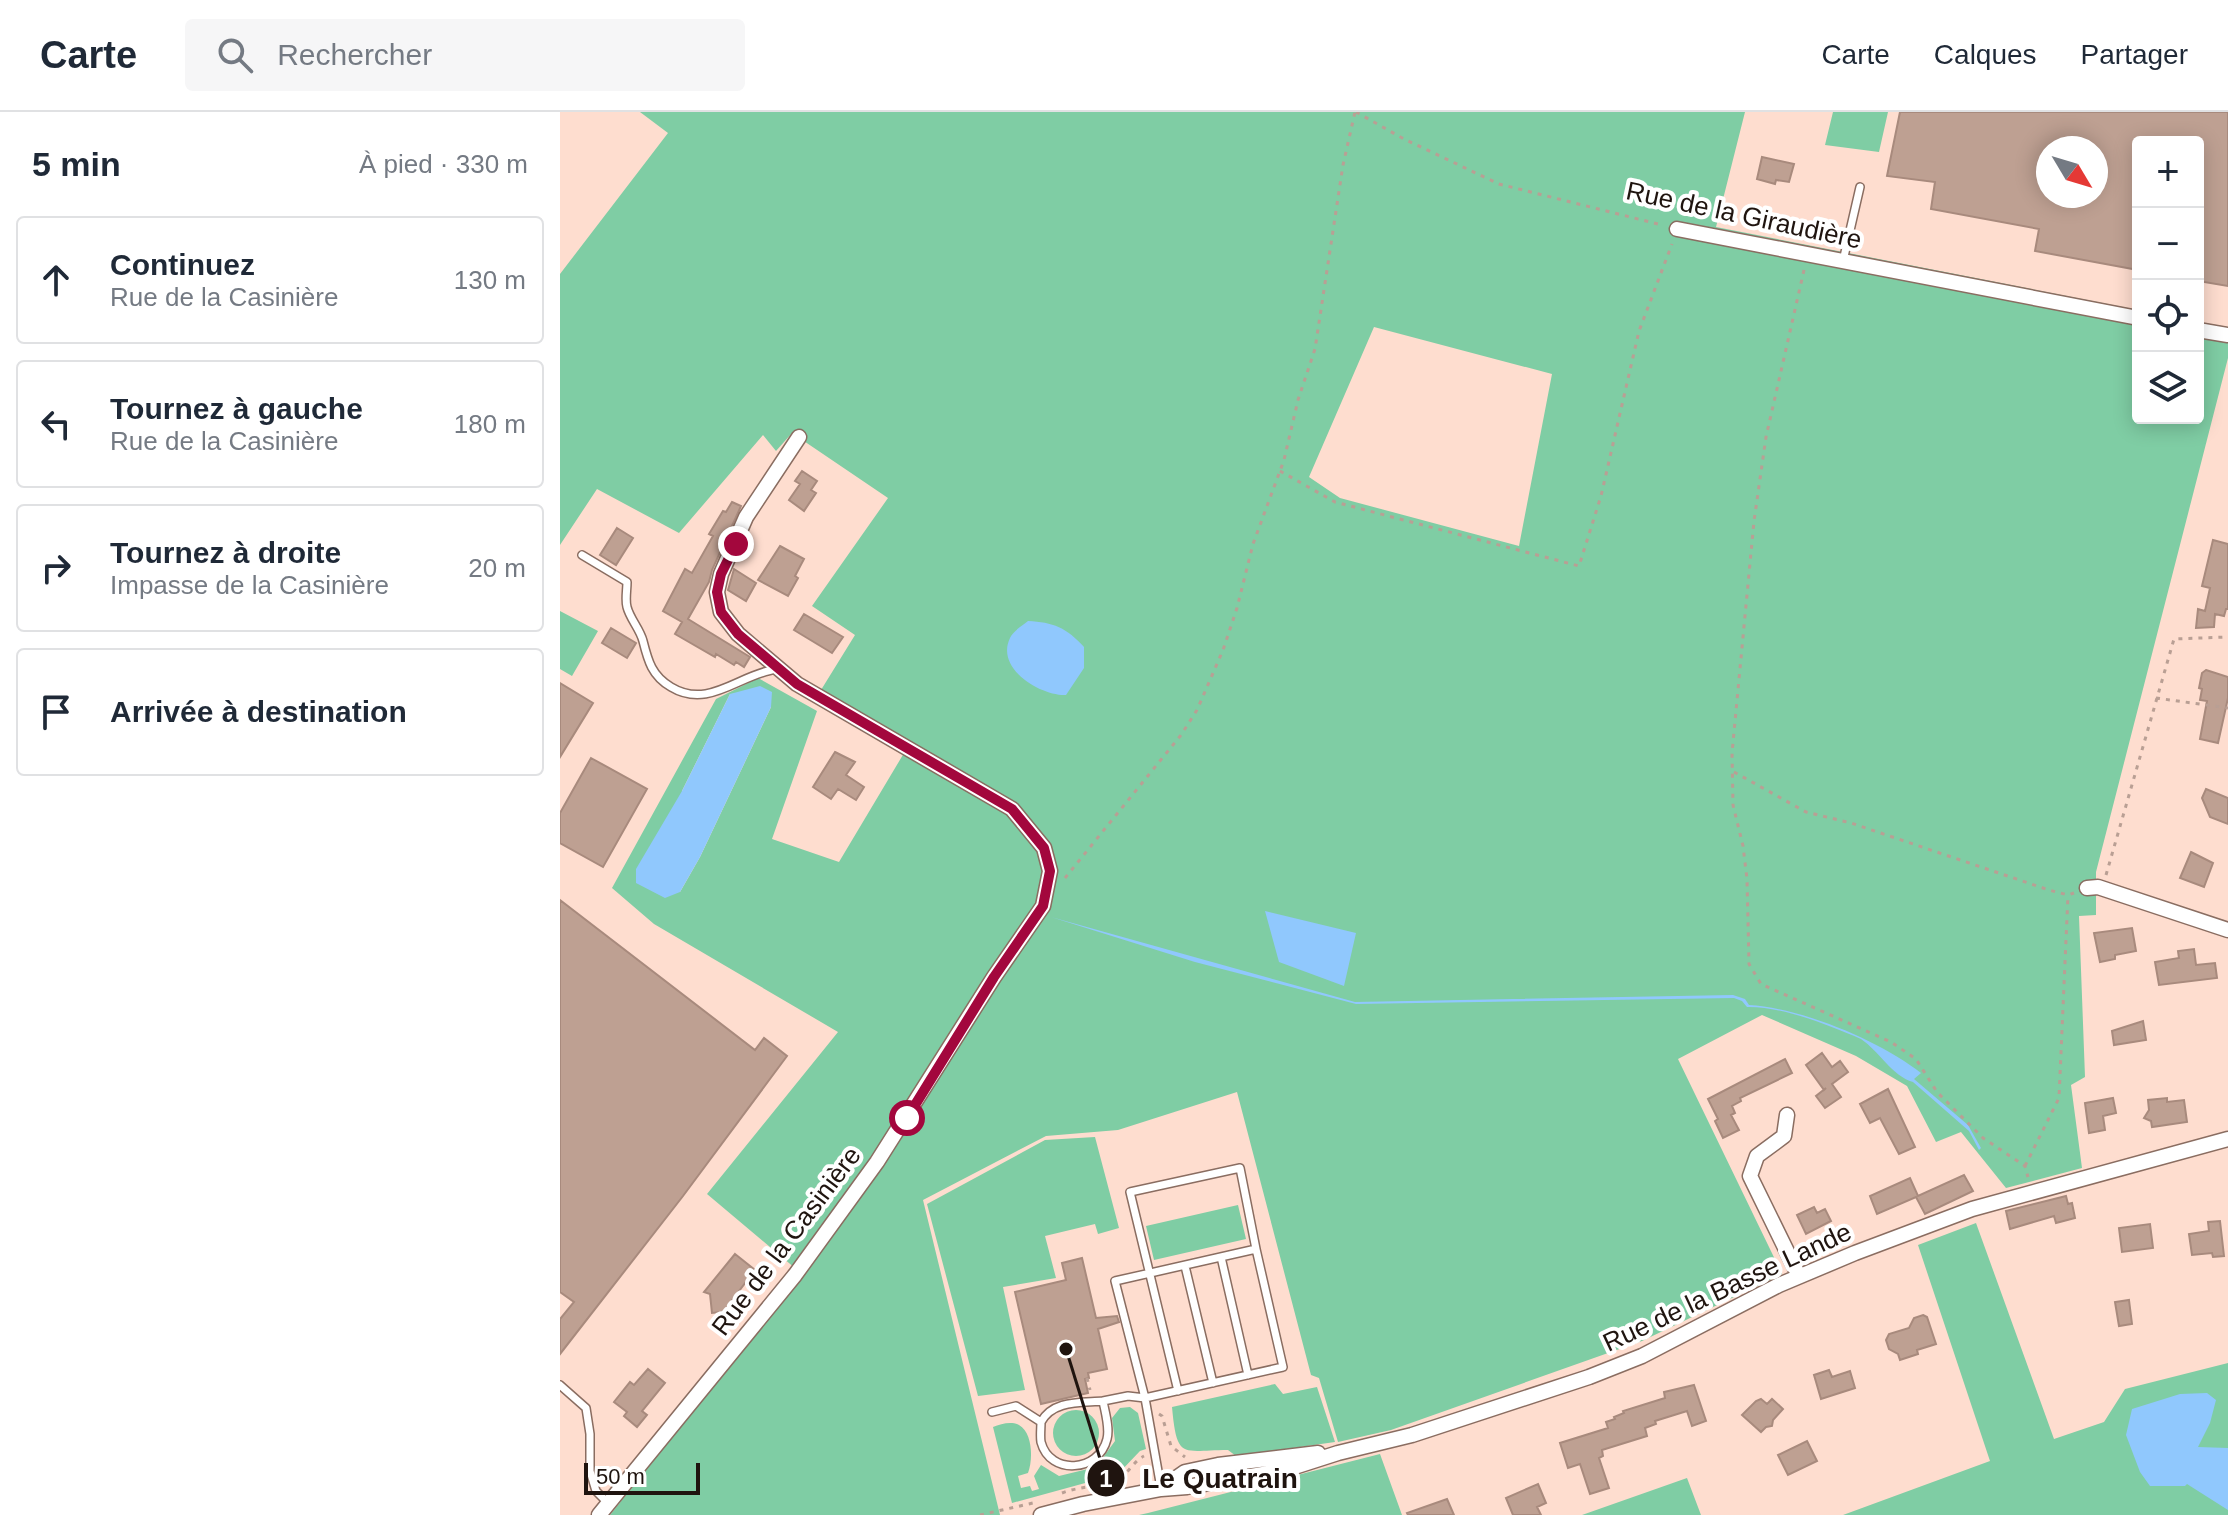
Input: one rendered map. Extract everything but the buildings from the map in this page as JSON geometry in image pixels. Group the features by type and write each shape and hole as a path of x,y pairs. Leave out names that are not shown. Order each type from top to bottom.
{"street":[{"name":"Rue de la Giraudière","path":"1677,229 2132,317"},
{"path":"2204,331 2228,335"},
{"name":"Rue de la Casinière","path":"604,1509 795,1275 877,1162 994,977 1043,906 1050,871 1044,848 1012,809 797,684 738,634 721,612 717,592 721,574 746,517 799,437"},
{"path":"2095,888 2228,930"},
{"path":"1787,1115 1784,1136 1757,1156 1750,1176 1799,1276"},
{"name":"Rue de la Basse Lande","path":"1038,1509 1161,1489 1185,1472 1218,1465 1338,1453 1412,1435 1589,1377 1642,1356 1752,1297 1799,1276 1972,1209 2228,1139"}],"lane":[{"path":"1843,261 1860,187"},
{"path":"582,555 627,582 626,606 642,637 646,657 657,676 677,691 694,697 717,692 759,671 777,668"},
{"path":"1103,1401 1108,1437 1102,1451 1089,1462 1071,1468 1052,1460 1041,1442 1041,1422 1047,1411 1059,1405 1128,1396 1145,1398 1178,1391 1283,1367 1240,1168 1130,1192 1178,1391"},
{"path":"1161,1489 1145,1398 1115,1281 1256,1249"},
{"path":"1221,1257 1248,1375"},
{"path":"1185,1266 1213,1383"},
{"path":"560,1385 586,1408 590,1471 604,1509"},
{"path":"992,1412 1016,1406 1041,1422"}],"path":[{"name":"Rue de la Giraudière","path":"1356,112 1404,139 1499,184 1677,229"},
{"path":"1060,883 1181,735 1197,710 1223,650 1315,349 1343,165 1356,112"},
{"path":"1280,471 1335,502 1579,566 1601,496 1639,331 1677,229"},
{"path":"1806,254 1803,279 1766,437 1754,521 1732,753 1733,805 1747,879 1749,964 1761,984 1891,1042 1916,1059 1937,1092 1983,1138 2025,1166"},
{"path":"1734,772 1806,812 1851,823 1947,858 2068,895 2095,888 2174,639 2228,637"},
{"path":"2156,698 2228,708"},
{"path":"2031,1193 2025,1166 2059,1098 2068,895"},
{"path":"1059,1494 1113,1481 1138,1459 1170,1454 1174,1450"},
{"path":"980,1515 1038,1509"}],"green space":[{"path":"640,112 1745,112 1716,227 2132,309 2132,424 2204,424 2204,323 2228,327 2228,358 2096,872 2096,915 2079,916 2085,1077 2071,1085 2082,1168 2006,1188 1961,1132 1936,1142 1907,1086 1856,1056 1762,1015 1678,1059 1782,1274 1642,1341 1391,1430 1338,1442 1319,1378 1311,1375 1237,1092 1118,1130 1046,1136 923,1200 1000,1515 610,1515 802,1274 707,1194 838,1032 654,924 612,888 716,699 758,678 817,711 772,839 839,862 910,743 821,690 855,635 812,606 888,498 792,433 776,451 763,435 679,533 597,489 560,545 560,274 668,133","holes":["1374,327 1552,374 1519,546 1340,498 1309,477","771,692 771,707 700,857 680,892 682,791 730,694"]},
{"path":"1833,112 1888,112 1879,152 1825,145"},
{"path":"560,611 598,631 572,676 560,669"},
{"path":"1095,1137 1119,1228 1098,1234 1095,1224 1045,1236 1056,1278 1003,1287 1025,1390 978,1396 927,1204 1045,1140"},
{"path":"1238,1205 1246,1239 1154,1260 1146,1226"},
{"path":"1976,1223 2054,1439 2104,1422 2125,1389 2228,1363 2228,1515 1843,1515 1990,1461 1918,1245"},
{"path":"1275,1384 1283,1394 1317,1387 1335,1442 1236,1456 1228,1450 1191,1451 1180,1444 1172,1407"},
{"path":"1130,1407 1138,1413 1146,1449 1140,1451 1118,1474 1012,1503 993,1427 1006,1423 1024,1429 1031,1447 1030,1468 1028,1473 1018,1476 1021,1488 1030,1486 1032,1491 1039,1489 1034,1476 1041,1465 1059,1476 1096,1467 1115,1441 1112,1418 1120,1408"},
{"path":"1076,1410 1093,1416 1099,1433 1093,1450 1076,1456 1059,1450 1053,1433 1059,1416"},
{"path":"1380,1454 1402,1515 1139,1515 1148,1513"},
{"path":"1687,1478 1701,1515 1582,1515"}],"water":[{"path":"1028,621 1059,627 1084,647 1084,668 1066,695 1033,686 1009,660 1007,649 1010,638"},
{"path":"760,686 772,692 771,707 700,857 680,892 665,898 636,883 636,869 682,791 730,694"},
{"path":"1265,911 1356,933 1344,986 1279,962"},
{"path":"1051,917 1355,1002 1733,995 1745,999 1749,1005 1792,1012 1839,1028 1884,1049 1904,1061 1921,1073 1914,1079 1968,1125 1981,1148 1979,1150 1969,1131 1913,1082 1892,1069 1861,1039 1790,1013 1747,1007 1734,998 1356,1004 1195,962"},
{"path":"2207,1393 2216,1400 2210,1423 2198,1447 2228,1448 2228,1510 2187,1484 2150,1486 2140,1472 2126,1435 2132,1409 2180,1394"}],"place":[{"name":"Le Quatrain","path":"1066,1349"}],"route":[{"path":"736,544 721,574 717,592 721,612 738,634 797,684 1012,809 1044,848 1050,871 1043,906 994,977 907,1118"}]}
